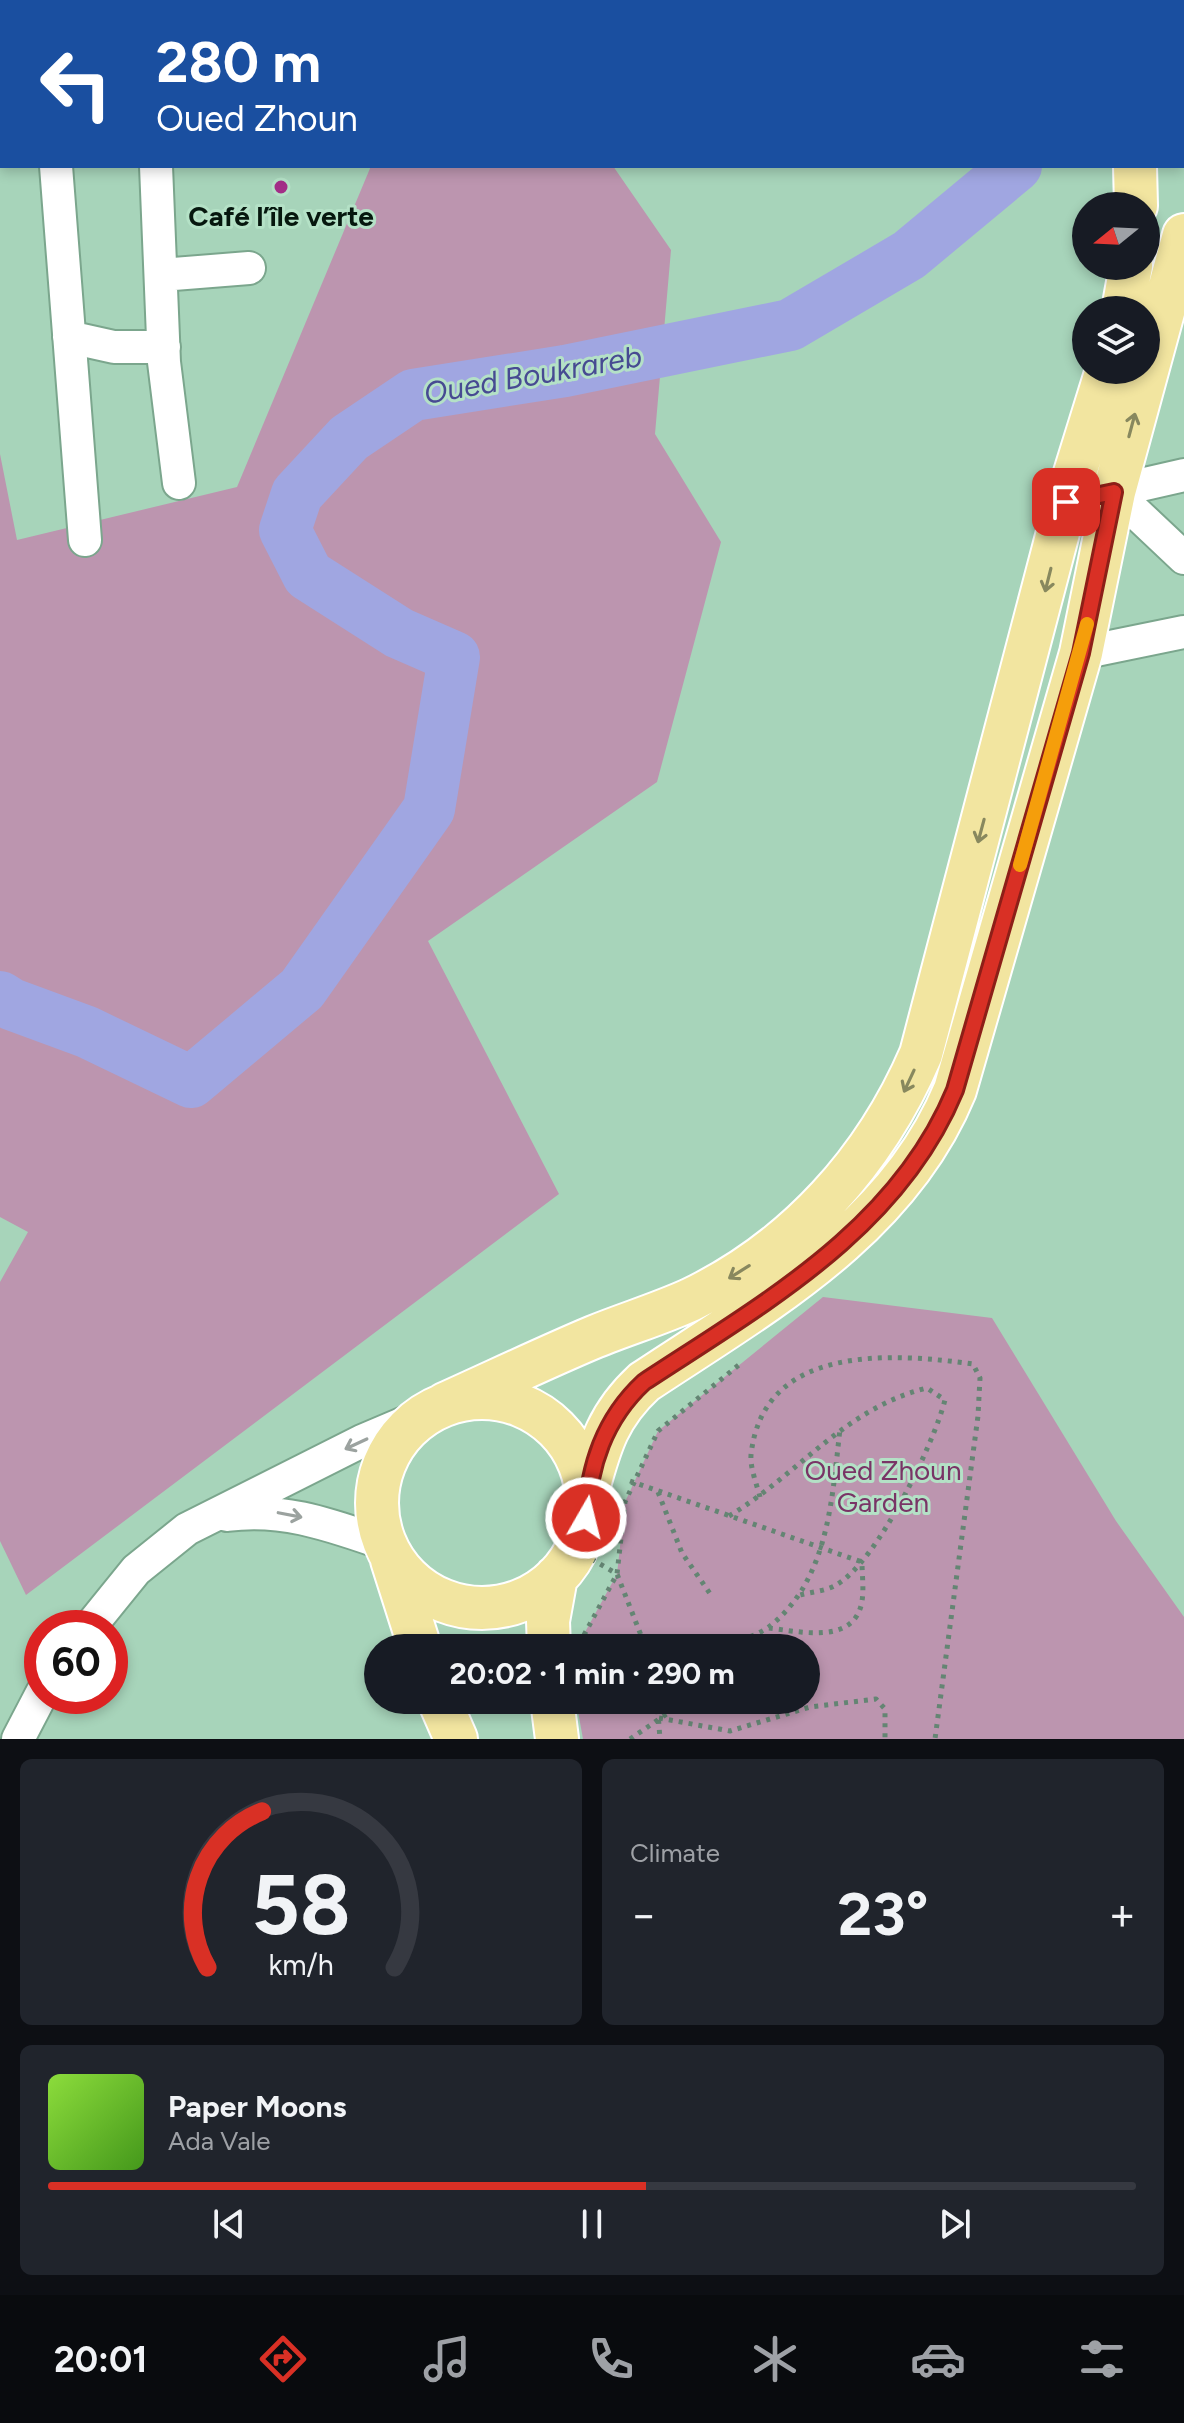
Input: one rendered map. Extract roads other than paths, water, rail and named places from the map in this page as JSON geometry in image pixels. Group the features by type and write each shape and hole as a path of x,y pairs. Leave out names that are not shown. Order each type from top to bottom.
{"main road":[{"path":"586,1496 600,1444 612,1416 644,1382 772,1298 868,1219 908,1175 938,1130 955,1090 1081,653 1114,492 1184,235"},
{"path":"416,1634 378,1505 384,1466 398,1440 436,1409 592,1338 687,1301 731,1277 774,1248 818,1209 877,1140 921,1054 1066,502 1103,384"},
{"path":"436,1409 493,1398 539,1415 554,1427 581,1467 586,1518 566,1563 548,1621 548,1634"},
{"path":"388,1547 404,1572 424,1590 447,1602 473,1607 499,1606 524,1599 566,1563"},
{"path":"445,1714 456,1739"},
{"path":"554,1714 557,1739"}],"street":[{"path":"56,168 85,540"},
{"path":"156,168 164,347 179,483"},
{"path":"161,275 249,268"},
{"path":"69,337 114,347 164,347"},
{"path":"1066,502 1184,475"},
{"path":"1114,492 1184,558"},
{"path":"1081,653 1184,632"},
{"path":"102,1610 155,1551 212,1517 350,1447 436,1409"},
{"path":"212,1517 276,1512 315,1520 388,1547"},
{"path":"18,1739 31,1714"}],"waterway":[{"name":"Oued Boukrareb","path":"0,997 87,1032 191,1082 302,989 429,809 454,657 399,633 308,575 285,530 297,494 349,438 413,395 565,371 790,325 909,255 1014,168"}],"place":[{"name":"Café l’île verte","path":"281,187"}],"park label":[{"name":"Oued Zhoun Garden","path":"883,1486"}]}
